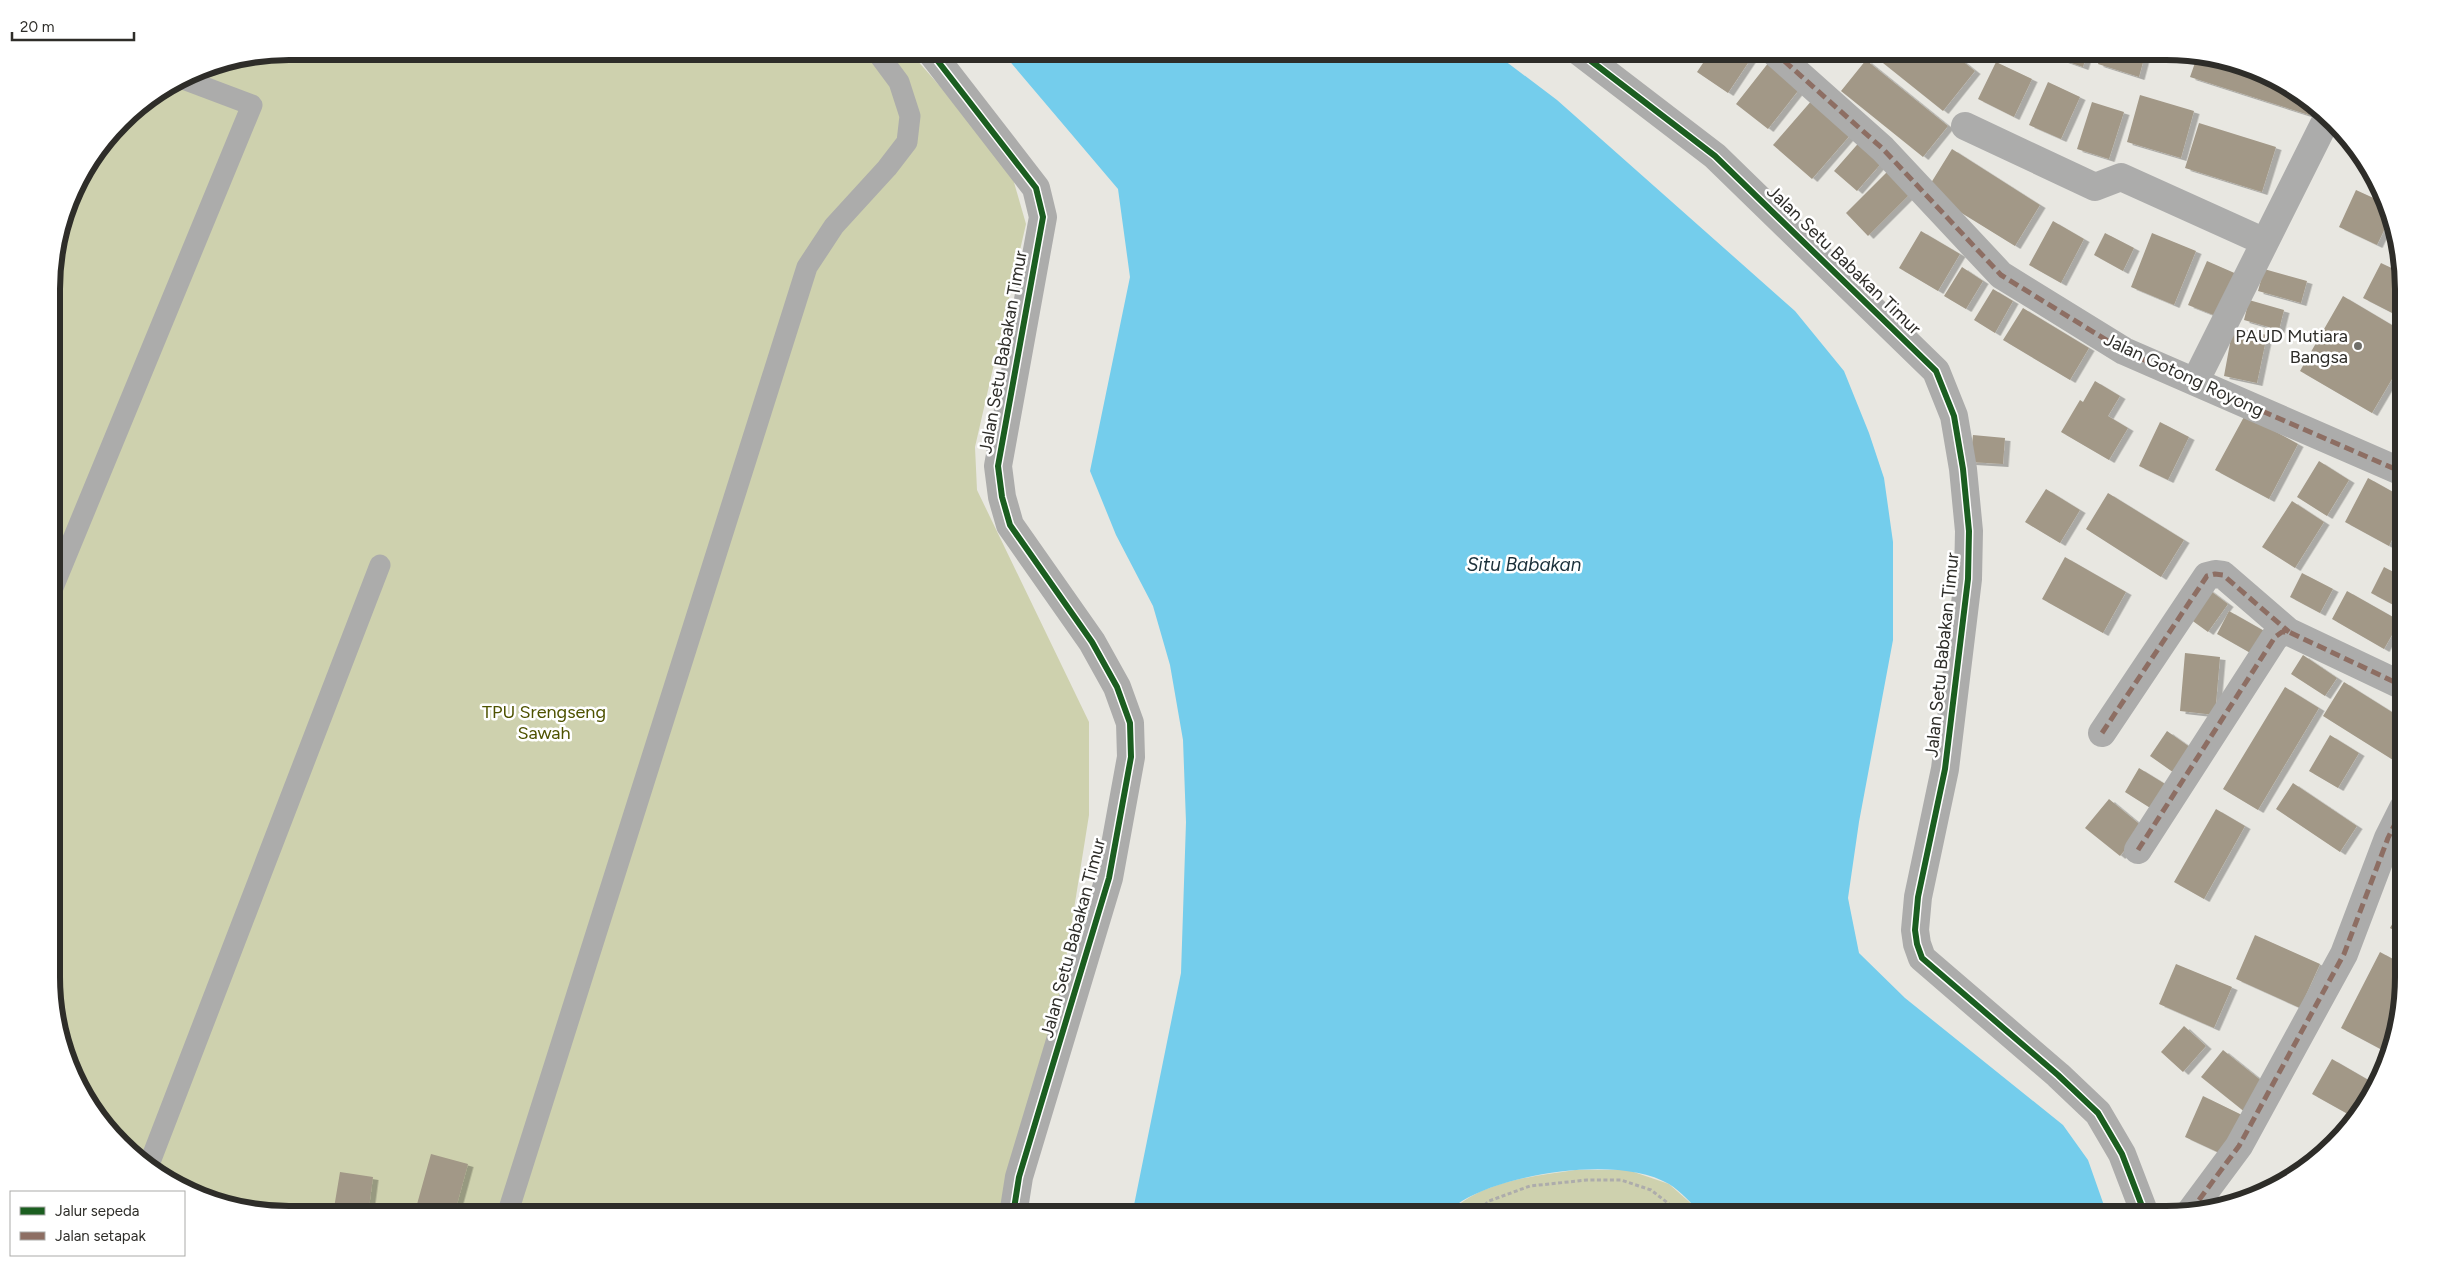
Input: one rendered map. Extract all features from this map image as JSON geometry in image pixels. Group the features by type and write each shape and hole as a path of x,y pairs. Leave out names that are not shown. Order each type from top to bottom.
{"street":[{"name":"Jalan Setu Babakan Timur","path":"937,60 1036,188 1043,217 998,466 1002,497 1010,525 1092,642 1117,687 1130,722 1131,757 1109,878 1019,1178 1014,1206"},
{"name":"Jalan Setu Babakan Timur","path":"1590,60 1715,156 1936,371 1954,416 1963,469 1969,531 1968,579 1945,769 1918,897 1915,930 1917,944 1922,958 2058,1075 2098,1113 2122,1154 2142,1206"},
{"name":"Jalan Gotong Royong","path":"1791,60 1883,149 2001,275 2124,351 2395,469"},
{"path":"2195,382 2324,124"},
{"path":"1965,126 2096,187 2121,177 2265,242"},
{"path":"2102,733 2207,576 2215,574 2223,575 2289,632 2395,682"},
{"path":"2138,850 2275,638 2282,632 2289,632"},
{"path":"2196,1204 2239,1146 2344,954 2388,838 2395,828"}],"lane":[{"path":"510,1206 807,267 834,226 887,168 907,142 910,116 899,82 883,60"},
{"path":"60,571 252,105 193,81"},
{"path":"151,1160 380,564"}],"path":[{"path":"1484,1206 1489,1201 1530,1186 1587,1180 1621,1180 1651,1190 1672,1206"}],"green space":[{"name":"TPU Srengseng Sawah","path":"274,60 917,60 1009,165 1026,224 975,447 977,490 1089,722 1089,815 1029,1191 1028,1206 274,1206 244,1202 216,1194 201,1189 175,1175 138,1149 107,1116 77,1065 64,1022 60,992 60,274 64,244 72,216 77,201 91,175 117,138 150,107 201,77 244,64"},
{"path":"1575,1170 1628,1170 1669,1184 1694,1206 1457,1206 1475,1194 1491,1187 1524,1178"}],"water":[{"name":"Situ Babakan","path":"1009,60 1504,60 1557,100 1795,311 1844,371 1869,433 1884,478 1893,542 1893,640 1859,822 1848,898 1859,953 1905,998 2063,1125 2088,1160 2104,1206 1695,1206 1669,1184 1648,1175 1622,1170 1594,1169 1564,1171 1507,1182 1482,1191 1455,1206 1134,1206 1181,973 1186,822 1183,740 1170,665 1153,606 1116,535 1090,471 1130,277 1118,189"}],"building":[{"path":"1705,60 1750,60 1728,93 1697,72"},
{"path":"1866,60 1948,126 1923,157 1841,91"},
{"path":"1879,60 1961,60 1975,71 1943,111"},
{"path":"2063,60 2085,60 2083,67"},
{"path":"2099,60 2144,60 2139,77 2098,64"},
{"path":"1769,62 1801,87 1768,129 1736,104"},
{"path":"1996,62 2032,79 2014,117 1978,99"},
{"path":"2195,62 2239,72 2254,77 2280,91 2310,111 2309,115 2190,77"},
{"path":"2048,82 2080,97 2061,139 2029,125"},
{"path":"2140,95 2194,111 2181,158 2127,142"},
{"path":"1813,99 1852,133 1812,179 1773,145"},
{"path":"2092,102 2124,112 2109,159 2077,149"},
{"path":"2199,123 2276,147 2262,192 2185,168"},
{"path":"1863,138 1885,159 1857,191 1834,171"},
{"path":"1952,149 2040,205 2015,246 1926,191"},
{"path":"1888,171 1910,194 1868,236 1846,213"},
{"path":"2356,190 2377,200 2386,226 2377,245 2339,227"},
{"path":"2053,221 2084,239 2061,283 2029,265"},
{"path":"1921,231 1960,254 1938,291 1899,268"},
{"path":"2105,233 2134,248 2123,271 2094,255"},
{"path":"2152,233 2196,251 2174,305 2131,287"},
{"path":"2207,261 2239,275 2221,318 2188,305"},
{"path":"2381,263 2394,269 2395,314 2363,298"},
{"path":"1962,267 1983,281 1966,309 1944,296"},
{"path":"2264,269 2307,281 2301,303 2258,291"},
{"path":"1993,289 2013,301 1995,333 1974,320"},
{"name":"PAUD Mutiara Bangsa","path":"2343,296 2395,327 2395,374 2372,413 2300,371"},
{"path":"2249,300 2284,310 2279,330 2244,320"},
{"path":"2023,308 2089,348 2070,380 2003,340"},
{"path":"2233,327 2267,335 2257,383 2224,376"},
{"path":"2095,381 2120,396 2108,416 2128,428 2109,460 2061,432 2080,400 2083,402"},
{"path":"2245,415 2298,444 2269,499 2215,470"},
{"path":"2160,422 2189,437 2168,480 2139,466"},
{"path":"1973,435 2005,438 2003,464 1970,462"},
{"path":"2319,461 2349,480 2327,516 2297,497"},
{"path":"2368,478 2395,493 2395,534 2389,546 2345,522"},
{"path":"2046,489 2080,510 2060,543 2025,522"},
{"path":"2108,493 2184,540 2161,577 2086,529"},
{"path":"2292,501 2324,522 2295,568 2262,547"},
{"path":"2065,557 2126,592 2103,633 2042,599"},
{"path":"2384,567 2395,573 2395,606 2371,593"},
{"path":"2302,573 2333,589 2320,613 2290,597"},
{"path":"2204,586 2228,604 2208,632 2183,614"},
{"path":"2347,591 2395,618 2395,630 2384,649 2332,619"},
{"path":"2229,611 2266,632 2254,655 2217,634"},
{"path":"2185,653 2220,657 2215,715 2180,711"},
{"path":"2303,655 2337,678 2325,696 2291,674"},
{"path":"2344,682 2395,714 2395,761 2323,716"},
{"path":"2285,687 2319,708 2258,810 2223,789"},
{"path":"2167,731 2194,750 2177,775 2150,756"},
{"path":"2330,735 2359,753 2338,788 2309,771"},
{"path":"2139,768 2170,787 2155,811 2125,792"},
{"path":"2293,783 2357,826 2340,852 2276,809"},
{"path":"2109,799 2143,827 2120,856 2085,828"},
{"path":"2216,809 2245,826 2204,899 2174,882"},
{"path":"2395,919 2395,931 2390,928"},
{"path":"2255,935 2320,964 2300,1008 2236,979"},
{"path":"2380,952 2395,960 2395,992 2391,1022 2383,1050 2341,1028"},
{"path":"2176,964 2232,987 2214,1028 2159,1004"},
{"path":"2184,1026 2206,1046 2183,1072 2161,1052"},
{"path":"2223,1050 2268,1086 2246,1113 2201,1077"},
{"path":"2332,1059 2370,1081 2349,1115 2312,1094"},
{"path":"2203,1096 2244,1116 2226,1156 2185,1137"},
{"path":"431,1154 468,1164 456,1206 417,1206"},
{"path":"340,1172 373,1177 369,1206 334,1206"}],"marked path":[{"path":"1783,60 1883,149 2001,275 2124,351 2395,469"},
{"path":"2102,733 2207,576 2223,575 2289,632"},
{"path":"2138,850 2275,637 2282,632 2289,632 2395,682"},
{"path":"2196,1204 2239,1146 2344,954 2395,824"}],"cycle path":[{"path":"937,60 1036,188 1043,217 998,466 1002,497 1010,525 1092,642 1117,687 1130,723 1131,757 1109,878 1019,1177 1014,1206"},
{"path":"1590,60 1715,156 1936,371 1954,416 1963,469 1969,531 1968,579 1945,769 1918,897 1915,930 1917,944 1922,958 2058,1075 2098,1113 2122,1154 2142,1206"}],"place":[{"name":"PAUD Mutiara Bangsa","path":"2358,346"}]}
